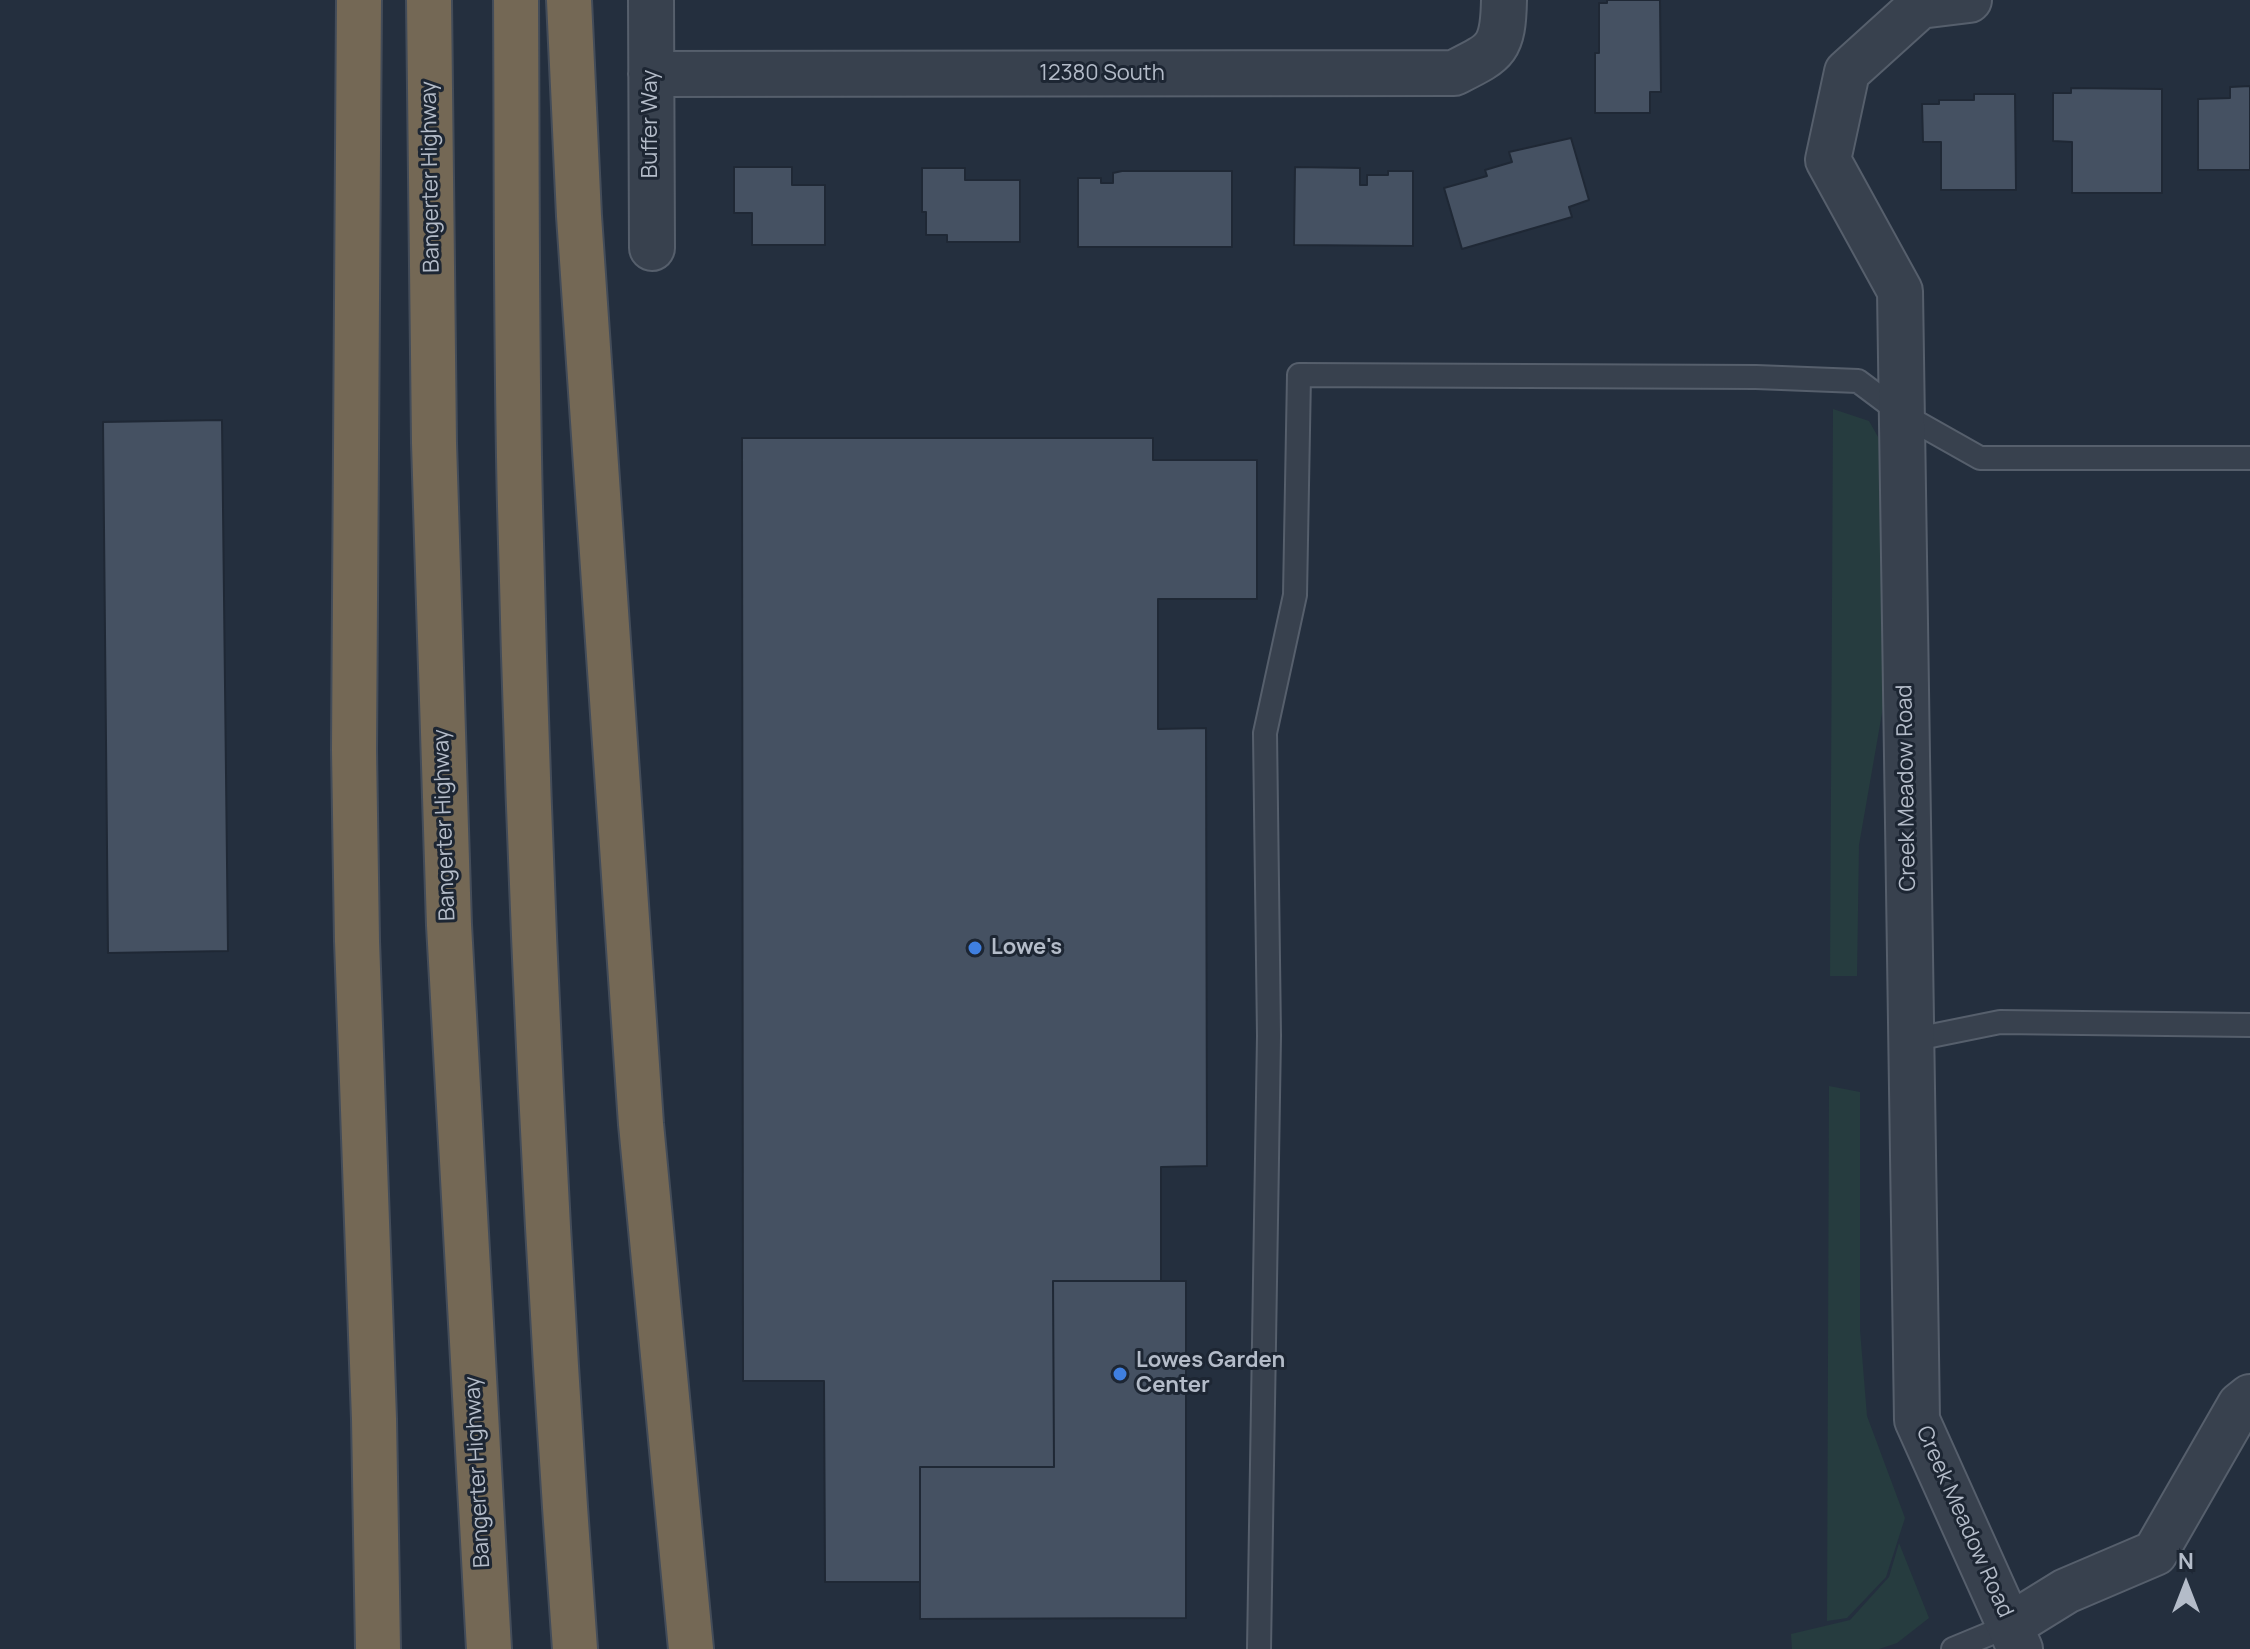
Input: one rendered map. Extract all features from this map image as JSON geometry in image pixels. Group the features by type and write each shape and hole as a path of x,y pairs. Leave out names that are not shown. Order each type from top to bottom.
{"highway":[{"path":"359,0 354,750 378,1649"},
{"name":"Bangerter Highway","path":"429,0 434,443 448,910 489,1649"},
{"path":"516,0 520,475 533,907 575,1649"},
{"path":"569,0 579,216 639,1108 691,1649"}],"street":[{"name":"Buffer Way","path":"651,0 652,248"},
{"name":"12380 South","path":"651,74 1454,73 1492,54 1504,29 1504,0"},
{"name":"Creek Meadow Road","path":"1969,0 1920,6 1847,72 1828,160 1900,291 1917,1420 2015,1637"},
{"path":"2015,1637 2066,1591 2155,1553 2240,1405 2250,1397"}],"lane":[{"path":"1259,1649 1269,1036 1265,733 1295,595 1299,375 1756,377 1858,381 1902,414 1980,458 2250,458"},
{"path":"1911,1040 2000,1022 2250,1025"},
{"path":"1953,1649 2015,1637"}],"green space":[{"path":"1833,409 1869,421 1890,458 1892,656 1859,845 1857,976 1830,976"},
{"path":"1829,1086 1860,1092 1860,1330 1867,1416 1905,1518 1886,1577 1847,1618 1827,1621"},
{"path":"1899,1543 1929,1618 1897,1643 1879,1649 1792,1649 1791,1634 1850,1620 1889,1577"}],"building":[{"path":"1607,0 1660,0 1661,92 1650,92 1650,113 1595,113 1599,3 1607,3"},
{"path":"2250,86 2250,170 2198,170 2198,99 2230,98 2230,87"},
{"path":"2071,88 2162,89 2162,193 2072,193 2072,142 2053,141 2053,93 2071,93"},
{"path":"1974,94 2015,94 2016,190 1941,190 1941,142 1923,142 1922,104 1939,104 1939,100 1974,100"},
{"path":"1571,138 1589,200 1569,207 1572,217 1462,249 1444,188 1487,176 1485,170 1512,162 1509,152"},
{"path":"734,167 792,167 792,185 825,185 825,245 752,245 752,213 734,213"},
{"path":"1295,167 1360,168 1360,185 1367,185 1367,175 1413,171 1413,246 1294,245"},
{"path":"922,168 965,168 965,180 1020,180 1020,242 947,242 947,235 926,235 926,212 922,212"},
{"path":"1232,171 1232,247 1078,247 1078,178 1101,178 1101,183 1113,183 1113,173"},
{"path":"222,420 228,951 108,953 103,422"},
{"name":"Lowe's","path":"742,438 1153,438 1153,460 1257,460 1257,599 1158,599 1158,729 1206,728 1207,1166 1161,1167 1161,1281 1053,1281 1054,1467 920,1467 920,1582 825,1582 824,1381 743,1381"},
{"name":"Lowes Garden Center","path":"1053,1281 1186,1281 1186,1618 920,1619 920,1467 1054,1467"}],"place":[{"name":"Lowe's","path":"975,948"},
{"name":"Lowes Garden Center","path":"1120,1374"}]}
